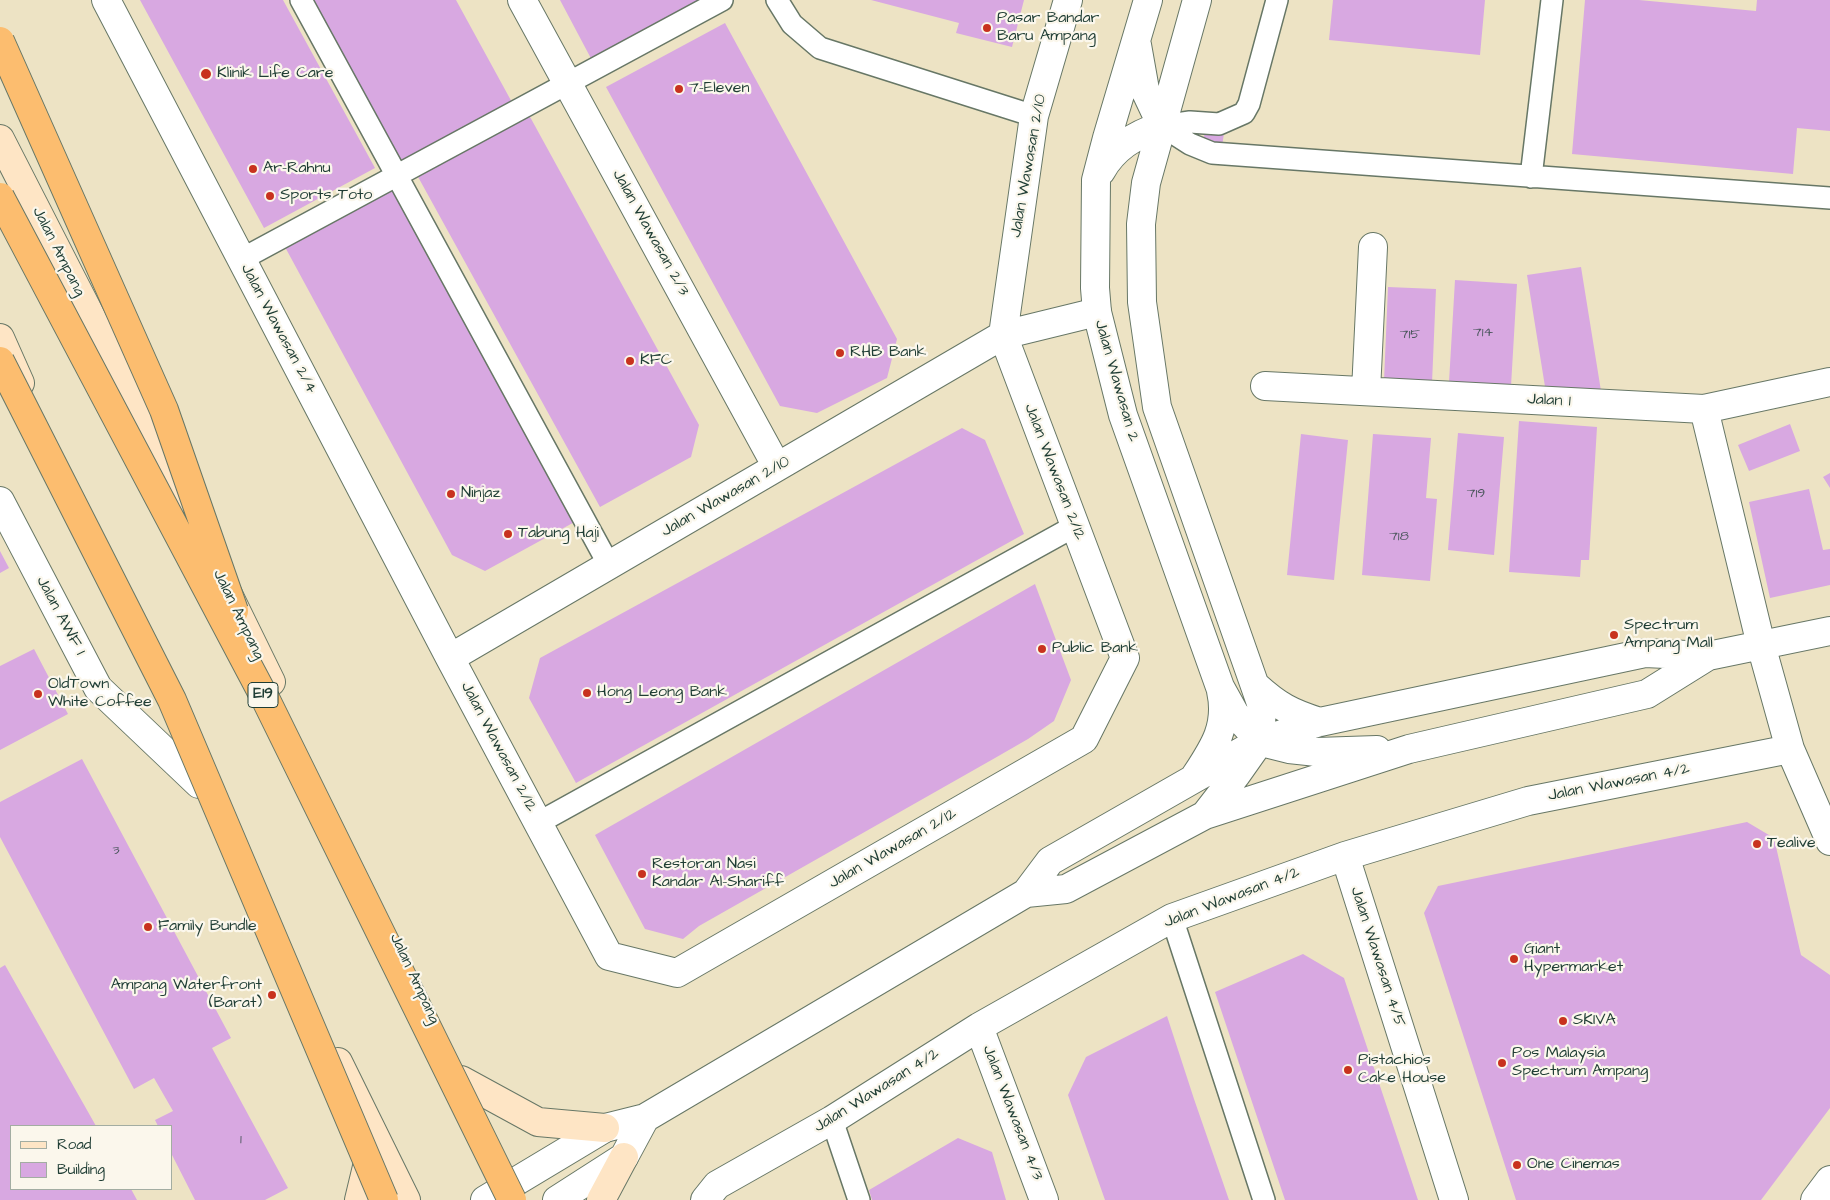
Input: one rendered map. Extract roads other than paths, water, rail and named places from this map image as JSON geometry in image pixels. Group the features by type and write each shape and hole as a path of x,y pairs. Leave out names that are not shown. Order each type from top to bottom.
{"highway":[{"path":"0,41 164,410 266,700"},
{"name":"E19","path":"0,197 266,700 517,1194"},
{"path":"0,361 172,700 384,1200"}],"main road":[{"name":"Jalan Ampang","path":"0,139 128,389 364,873 461,1080 517,1194"},
{"path":"0,338 199,784 406,1200"},
{"path":"461,1080 538,1122 606,1128"},
{"path":"360,1200 375,1136"},
{"path":"601,1200 624,1158"}],"street":[{"name":"Jalan Wawasan 2/4","path":"106,0 450,658"},
{"name":"Jalan Wawasan 2/3","path":"522,0 777,467"},
{"name":"Jalan Wawasan 2/10","path":"1003,336 1034,116 1068,0"},
{"name":"Jalan Wawasan 2","path":"1148,0 1096,180 1095,288 1097,312 1123,415 1220,687 1235,714 1260,741"},
{"name":"Jalan Wawasan 2","path":"1197,0 1146,183 1141,224 1142,302 1157,407 1256,686 1262,706 1260,741"},
{"path":"1096,180 1105,164 1117,149 1145,131 1162,126 1145,90 1136,38"},
{"path":"1366,391 1373,247"},
{"name":"Jalan Wawasan 2/10","path":"450,658 1003,336 1097,312"},
{"name":"Jalan Wawasan 2/12","path":"450,658 609,956 677,973 1084,739 1125,658 1003,336"},
{"name":"Jalan 1","path":"1264,386 1704,409 1830,382"},
{"path":"1704,409 1761,645 1790,749 1830,841"},
{"name":"Jalan AWF 1","path":"0,501 98,688 199,784"},
{"path":"484,1200 517,1194 553,1158 606,1128 645,1118 1026,893 1050,861 1260,741 1320,722 1645,653 1708,656 1830,631"},
{"path":"1026,893 1066,889 1205,815 1409,749 1648,694 1708,656"},
{"path":"1256,686 1275,703 1296,715 1320,722"},
{"path":"1191,782 1211,752 1219,735 1223,718 1220,687"},
{"path":"1260,741 1289,749 1317,752 1409,749"},
{"path":"1205,815 1260,741"},
{"name":"Jalan Wawasan 4/2","path":"705,1200 717,1185 832,1120 979,1026 1172,918 1346,856 1528,800 1790,749"},
{"name":"Jalan Wawasan 4/5","path":"1346,856 1454,1200"},
{"name":"Jalan Wawasan 4/3","path":"979,1026 1044,1200"},
{"path":"557,1200 624,1158 645,1118"},
{"path":"1815,1200 1830,1180"}],"lane":[{"path":"301,0 609,565"},
{"path":"242,259 722,0"},
{"path":"778,0 792,24 820,48 1034,116"},
{"path":"1162,126 1190,122 1219,124 1244,113 1249,104 1277,0"},
{"path":"1531,177 1552,0"},
{"path":"1162,126 1190,144 1212,153 1830,198"},
{"path":"538,822 1075,526"},
{"path":"1172,918 1264,1200"},
{"path":"832,1120 859,1200"}],"place":[{"name":"Pasar Bandar Baru Ampang","path":"987,28"},
{"name":"Klinik Life Care","path":"206,74"},
{"name":"7-Eleven","path":"679,89"},
{"name":"Ar-Rahnu","path":"253,169"},
{"name":"Sports Toto","path":"270,196"},
{"name":"RHB Bank","path":"840,353"},
{"name":"KFC","path":"630,361"},
{"name":"Ninjaz","path":"451,494"},
{"name":"Tabung Haji","path":"508,534"},
{"name":"Spectrum Ampang Mall","path":"1614,635"},
{"name":"Public Bank","path":"1042,649"},
{"name":"Hong Leong Bank","path":"587,693"},
{"name":"OldTown White Coffee","path":"38,694"},
{"name":"Tealive","path":"1757,844"},
{"name":"Restoran Nasi Kandar Al-Shariff","path":"642,874"},
{"name":"Family Bundle","path":"148,927"},
{"name":"Giant Hypermarket","path":"1514,959"},
{"name":"Ampang Waterfront (Barat)","path":"272,995"},
{"name":"SKIVA","path":"1563,1021"},
{"name":"Pos Malaysia Spectrum Ampang","path":"1502,1063"},
{"name":"Pistachios Cake House","path":"1348,1070"},
{"name":"One Cinemas","path":"1517,1165"}]}
